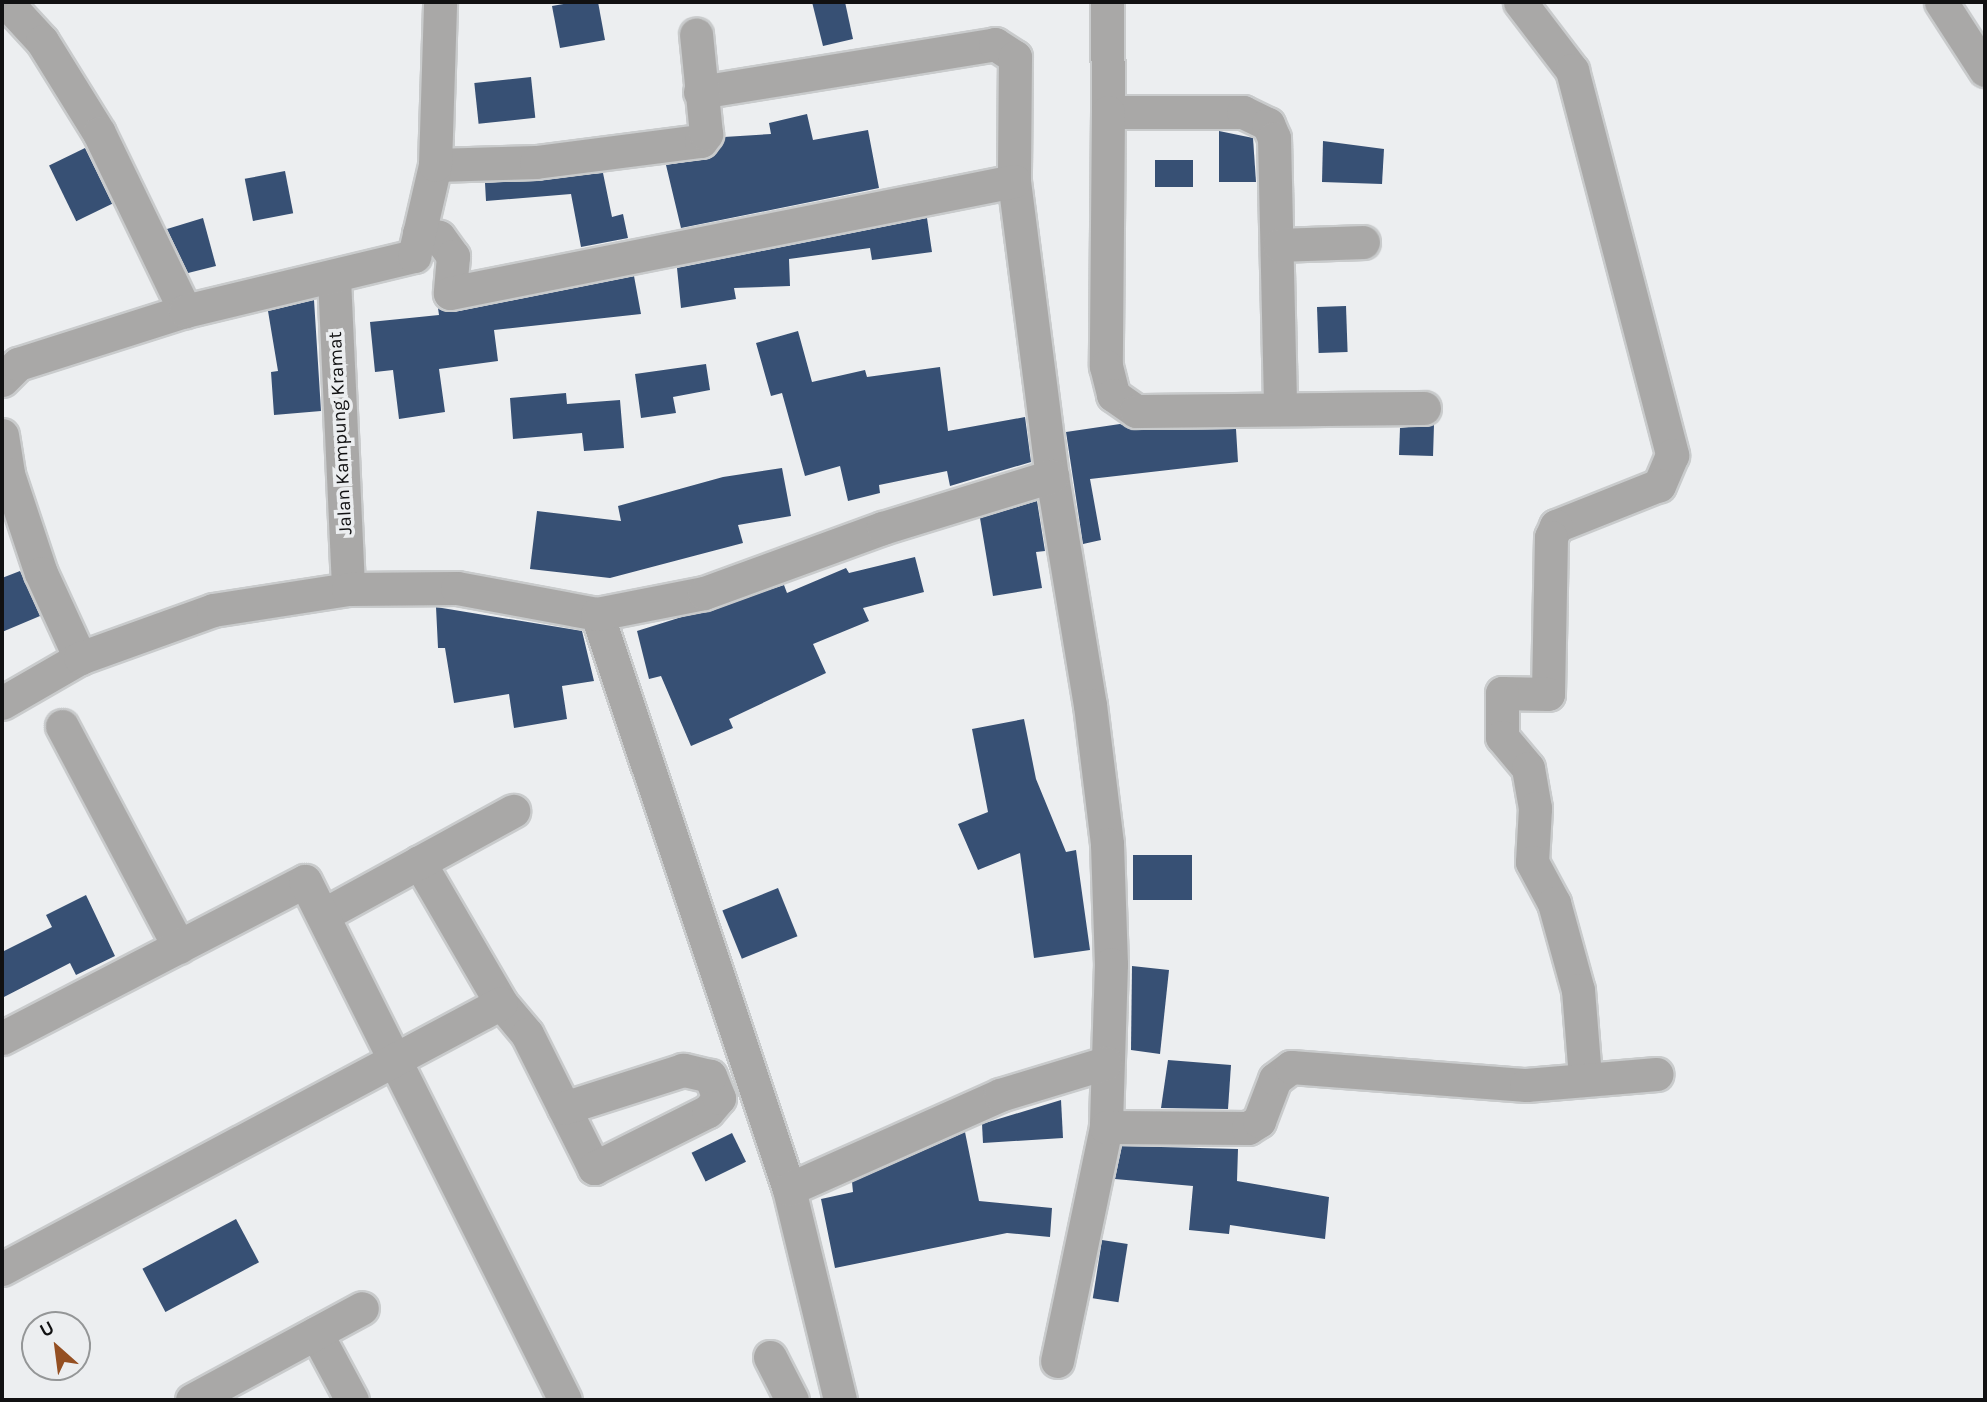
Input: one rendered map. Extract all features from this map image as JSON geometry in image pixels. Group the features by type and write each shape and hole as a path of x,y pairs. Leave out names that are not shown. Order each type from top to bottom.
{"street":[{"path":"6,2 42,41 99,133 185,311"},
{"path":"2,380 18,364 185,311 334,278 414,256 435,165 440,2"},
{"path":"1107,2 1106,366 1113,396 1136,411 1280,407 1424,408"},
{"path":"1520,2 1572,70 1672,455 1659,485 1556,526 1551,537 1548,694 1502,693 1502,737 1528,768 1535,808 1532,862 1554,903 1578,990 1585,1077"},
{"path":"1941,2 1985,70"},
{"path":"435,165 537,162 697,143 706,134 696,34"},
{"path":"700,92 995,44 1015,57 1014,181 1052,476 1107,844 1111,964 1105,1063 1106,1127 1058,1362"},
{"path":"1108,112 1258,116 1274,138 1279,245 1280,407"},
{"path":"419,233 439,237 453,256 450,293 1014,181"},
{"path":"1279,245 1363,242"},
{"name":"Jalan Kampung Kramat","path":"334,278 348,589"},
{"path":"2,435 8,474 41,573 80,658"},
{"path":"2,704 80,658 213,610 348,589 457,588 597,614 704,593 883,528 1052,476"},
{"path":"597,614 789,1189 840,1400"},
{"path":"62,726 178,947"},
{"path":"323,915 513,811"},
{"path":"419,862 502,1003 527,1034 564,1108"},
{"path":"2,1038 305,881 565,1400"},
{"path":"2,1269 502,1003"},
{"path":"789,1189 1000,1095 1105,1063"},
{"path":"1106,1127 1248,1128 1259,1121 1275,1079 1291,1067 1526,1085 1585,1077 1657,1074"},
{"path":"192,1400 362,1308"},
{"path":"316,1333 352,1400"},
{"path":"770,1357 792,1400"}],"building":[{"path":"598,2 605,40 560,48 552,6"},
{"path":"812,2 845,2 853,39 823,46"},
{"path":"531,77 535,118 479,124 474,83"},
{"path":"807,114 813,140 868,130 879,188 681,228 666,165 710,158 724,137 771,134 769,123"},
{"path":"1219,131 1253,138 1256,182 1219,182"},
{"path":"1323,141 1384,149 1382,184 1322,182"},
{"path":"85,148 112,204 76,221 49,166"},
{"path":"1155,160 1193,160 1193,187 1155,187"},
{"path":"285,171 293,213 253,221 245,179"},
{"path":"603,173 612,217 623,214 628,238 581,247 571,194 486,201 485,183"},
{"path":"203,218 216,266 188,273 167,229"},
{"path":"927,218 932,252 872,260 870,248 789,259 790,286 734,288 736,299 681,308 677,268"},
{"path":"634,276 641,314 494,330 498,361 439,369 445,412 399,419 393,370 375,372 370,322 439,315 438,308 454,312"},
{"path":"314,300 321,411 274,415 271,372 278,371 268,311"},
{"path":"1346,306 1348,352 1319,353 1317,307"},
{"path":"798,331 812,382 865,370 867,377 940,367 948,431 1025,417 1031,462 950,486 947,471 879,485 880,493 848,501 840,466 805,476 782,393 771,396 756,343"},
{"path":"706,364 710,390 673,397 676,413 641,418 635,374"},
{"path":"566,393 567,404 620,400 624,448 584,451 582,433 513,439 510,398"},
{"path":"1120,424 1136,430 1236,429 1238,462 1090,479 1101,540 1083,544 1066,432"},
{"path":"1434,424 1433,456 1399,455 1400,428"},
{"path":"782,468 791,516 738,525 743,543 610,578 530,569 537,511 621,521 618,506 723,477"},
{"path":"1037,501 1045,551 1036,552 1042,588 993,596 980,518"},
{"path":"915,557 924,592 863,608 869,621 813,644 826,673 729,719 733,728 691,746 661,676 649,679 637,631 784,585 787,593 846,568 849,573"},
{"path":"20,571 40,616 2,632 2,578"},
{"path":"436,607 582,631 594,681 562,686 567,719 514,728 509,694 454,703 445,648 438,648"},
{"path":"1024,719 1036,779 1066,852 1076,850 1090,950 1034,958 1020,853 978,870 958,824 988,812 972,729"},
{"path":"1133,855 1192,855 1192,900 1133,900"},
{"path":"778,888 797,936 742,959 722,910"},
{"path":"86,895 115,956 76,975 70,963 2,998 2,952 52,927 46,915"},
{"path":"1132,966 1169,970 1160,1054 1131,1050"},
{"path":"1168,1060 1231,1065 1228,1109 1161,1108"},
{"path":"1061,1100 1063,1138 983,1143 982,1124"},
{"path":"965,1132 979,1201 1052,1208 1050,1237 1007,1233 835,1268 821,1199 853,1192 852,1182"},
{"path":"732,1133 746,1162 706,1181 692,1153"},
{"path":"1122,1146 1238,1149 1237,1181 1329,1197 1325,1239 1230,1225 1229,1234 1189,1230 1193,1186 1115,1179"},
{"path":"236,1219 259,1262 165,1312 142,1269"},
{"path":"1102,1240 1128,1244 1118,1302 1093,1298"}]}
